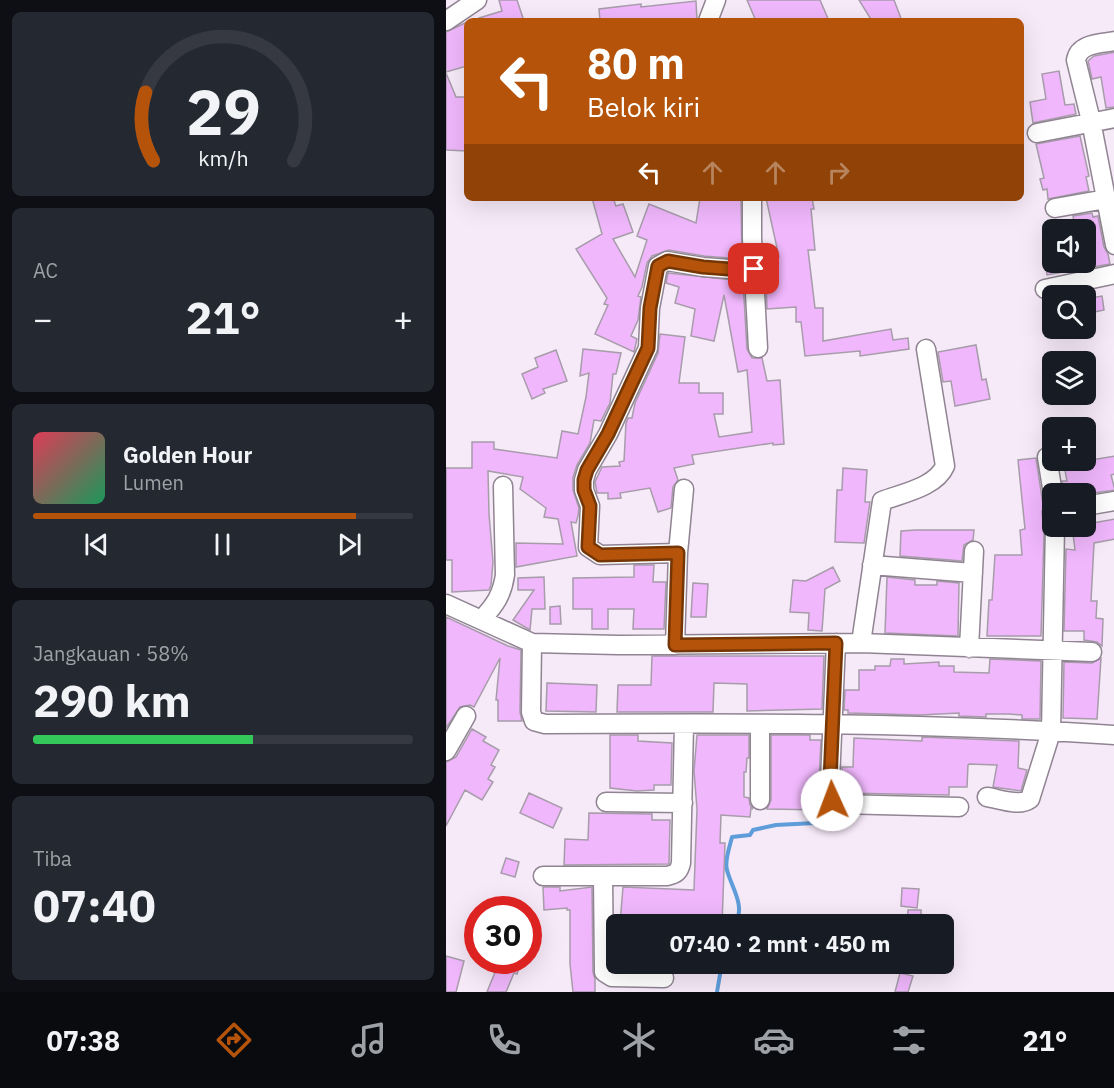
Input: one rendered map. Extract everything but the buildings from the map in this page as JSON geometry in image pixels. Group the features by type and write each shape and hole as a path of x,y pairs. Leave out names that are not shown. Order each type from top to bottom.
{"street":[{"path":"446,21 477,0"},
{"path":"709,18 716,0"},
{"path":"1115,41 1082,48 1077,52 1077,68 1091,121 1115,245"},
{"path":"1037,133 1115,118"},
{"path":"1055,208 1106,199"},
{"path":"752,201 758,348"},
{"path":"678,553 600,555 588,547 590,506 584,490 584,480 648,348 650,308 658,266 668,261 713,268 754,269"},
{"path":"1064,285 1115,274"},
{"path":"861,643 882,501 933,481 942,473 945,466 926,349"},
{"path":"482,620 497,603 503,589 505,575 503,486"},
{"path":"675,645 678,553 684,489"},
{"path":"1096,504 1115,501"},
{"path":"987,797 1018,802 1030,799 1051,732 1055,537"},
{"path":"969,648 974,551"},
{"path":"872,565 973,573"},
{"path":"446,604 532,643 675,645 861,643 1092,652"},
{"path":"532,643 531,712 534,721 545,724 920,725 1115,735"},
{"path":"836,643 830,781 831,796 835,802 959,807"},
{"path":"446,751 466,716"},
{"path":"543,876 667,876 675,874 682,863 684,724"},
{"path":"760,724 760,800"},
{"path":"606,802 683,804"},
{"path":"603,876 604,972 612,977 664,978"}],"waterway":[{"path":"738,914 737,897 726,866 732,837 750,835 753,830 776,825 815,823"},
{"path":"717,992 720,974"}],"route":[{"path":"754,269 703,267 668,261 658,266 650,308 648,348 584,480 584,490 590,506 588,547 600,555 678,553 675,645 836,643 830,781 832,800"}]}
